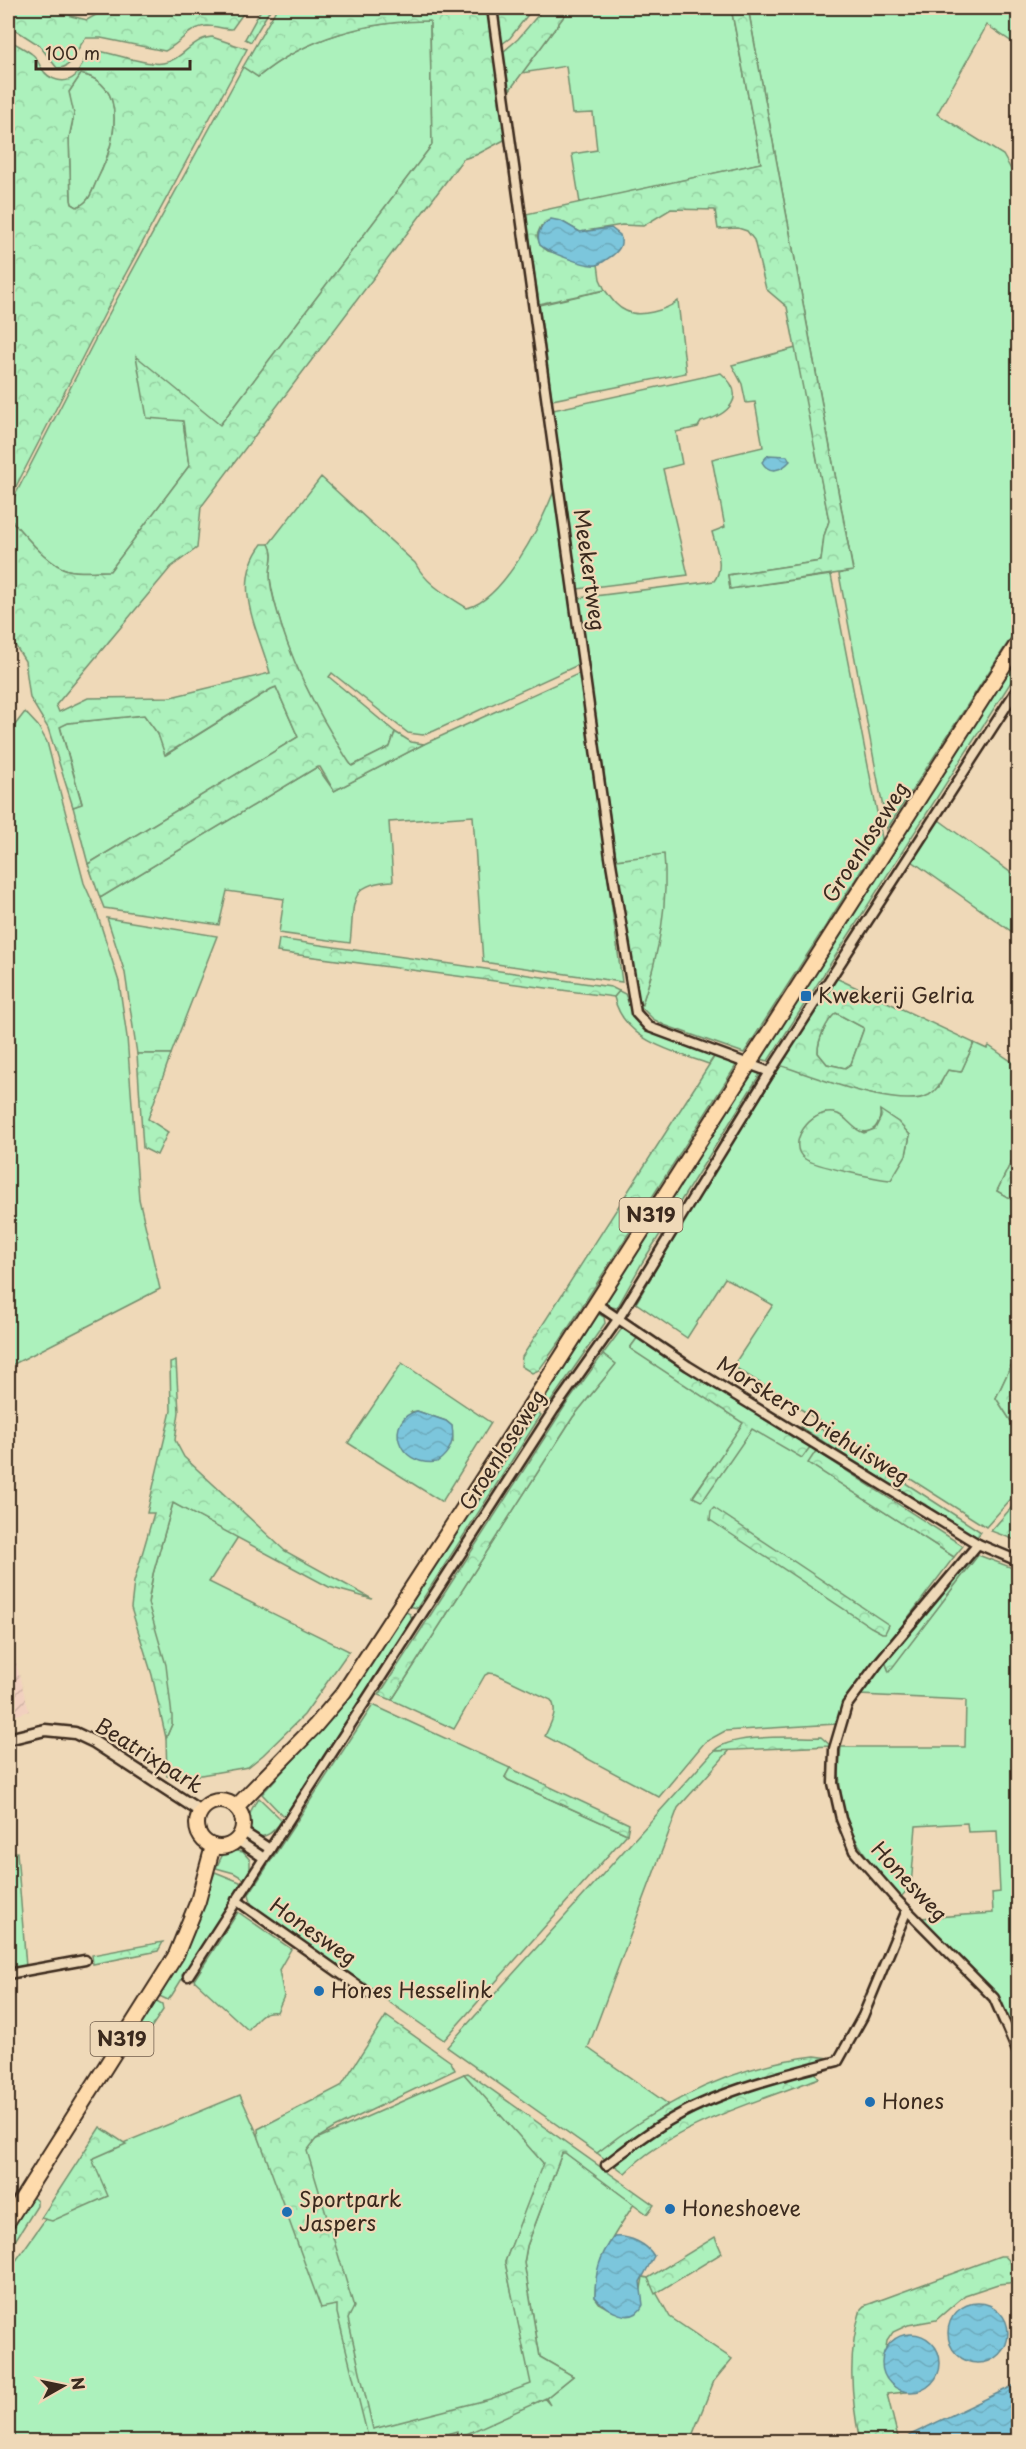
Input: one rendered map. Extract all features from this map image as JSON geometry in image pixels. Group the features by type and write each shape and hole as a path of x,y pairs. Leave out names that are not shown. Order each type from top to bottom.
{"main road":[{"name":"Groenloseweg","path":"236,1807 315,1726 344,1692 534,1400 1018,643"},
{"path":"220,1800 236,1807 243,1818 239,1836 228,1846 213,1846 199,1835 196,1823 200,1811 208,1803 220,1800"},
{"name":"N319","path":"8,2221 176,1954 198,1901 213,1846"}],"street":[{"name":"Meekertweg","path":"492,8 610,857 636,1013 649,1027 748,1064"},
{"name":"Groenloseweg","path":"188,1976 553,1411 619,1318 770,1072 1018,688"},
{"path":"748,1064 770,1072"},
{"name":"Morskers Driehuisweg","path":"595,1303 688,1366 978,1544 1018,1561"},
{"name":"Honesweg","path":"978,1544 862,1683 847,1705 834,1749 833,1784 837,1805 854,1851 994,1998 1018,2054"},
{"name":"Beatrixpark","path":"8,1739 45,1730 75,1733 94,1742 200,1811"},
{"path":"239,1836 270,1849"},
{"path":"239,1836 264,1858"},
{"name":"Honesweg","path":"236,1900 369,1993"},
{"path":"606,2165 675,2117 708,2102 788,2074 838,2061 863,2016 908,1910"},
{"path":"8,1974 85,1960"}],"shaded area":[{"path":"8,1634 29,1711 8,1718"}],"green space":[{"path":"8,8 64,8 71,16 87,20 108,8 247,8 232,29 201,27 165,51 101,38 86,38 71,62 57,68 39,45 8,25"},
{"path":"262,8 271,8 251,42 245,39"},
{"path":"277,8 365,11 387,8 488,8 506,139 476,155 463,159 201,507 197,548 171,567 56,705 59,712 88,698 171,697 270,673 254,625 248,592 248,576 253,560 262,544 269,544 272,555 270,575 272,591 289,648 316,706 352,766 390,747 395,732 411,742 424,744 334,791 320,767 317,767 100,898 88,864 298,737 276,687 165,755 158,734 144,715 68,723 60,727 82,804 73,807 48,728 30,698 25,661 8,634 8,517 44,555 60,567 78,571 110,571 189,466 183,421 147,418 136,356 220,425 432,145 430,21 384,24 339,34 297,51 258,77 243,67"},
{"path":"497,8 533,8 510,38 502,44"},
{"path":"544,8 570,8 509,91 503,52 518,39"},
{"path":"570,8 731,8 761,163 580,203 572,154 597,150 593,113 572,114 566,66 522,73"},
{"path":"731,8 748,8 853,571 730,589 728,575 821,561 824,536 829,521 787,307 766,289 754,240 747,231 738,228 718,229 715,210 671,209 643,226 622,225 580,232 561,221 541,226 537,235 540,245 548,251 598,264 600,279 605,290 539,304 526,214 761,163"},
{"path":"748,8 1018,8 1018,46 987,25 937,114 1003,155 1018,182 1018,627 887,829 839,574 853,570"},
{"path":"430,21 432,145 220,425 183,420 189,466 110,571 73,571 52,562 8,517 8,509 98,334 243,67 258,77 292,54 330,37 369,26"},
{"path":"212,37 247,49 119,286 8,502 8,150 14,133 8,115 8,39 34,56 45,73 62,81 75,76 87,55 93,50 148,63 163,63 176,58 205,38","holes":["81,74 97,80 107,90 113,103 113,134 104,165 90,195 82,205 77,207 72,204 71,200 69,138 74,114 69,92"]},
{"path":"81,74 97,80 107,90 113,103 114,118 113,133 104,165 88,199 77,207 72,204 71,200 69,138 73,120 69,92"},
{"path":"605,290 619,307 638,314 653,312 678,301 686,373 552,400 539,305"},
{"path":"796,348 829,521 824,536 821,561 728,575 730,589 831,575 882,838 744,1053 664,1025 653,1019 641,1007 651,976 664,855 616,860 579,598 714,581 719,564 712,532 725,527 712,459 763,447 755,402 746,403 742,384 732,365"},
{"path":"721,373 733,390 732,404 719,415 701,422 698,427 676,432 682,464 663,469 688,575 578,589 553,410"},
{"path":"321,477 415,563 431,583 467,608 481,602 507,576 540,522 554,491 578,665 423,735 408,733 332,673 329,677 395,732 390,747 352,766 328,731 306,688 287,643 270,582 272,555 269,544"},
{"path":"1018,649 1018,671 768,1061 755,1057"},
{"path":"580,673 622,982 483,962 473,816 389,822 393,881 367,886 360,891 353,907 350,943 279,933 284,899 227,891 219,925 104,908 100,898 317,767 334,791 424,744"},
{"path":"276,687 298,737 88,864 73,807 82,803 60,726 68,723 144,715 158,734 166,755"},
{"path":"25,712 38,726 47,742 84,883 96,910 119,982 127,1037 139,1199 160,1289 8,1367 8,734"},
{"path":"939,820 1018,878 1018,936 912,861"},
{"path":"664,854 665,893 661,932 641,1007 635,994 616,860"},
{"path":"107,918 217,936 171,1054 137,1054 125,973"},
{"path":"279,939 611,987 619,991 614,997 277,952"},
{"path":"836,978 974,1043 961,1072 948,1070 932,1093 915,1099 898,1099 856,1090 781,1065","holes":["836,1013 864,1028 851,1064 845,1068 827,1064 818,1053 823,1031"]},
{"path":"619,991 625,994 634,1016 716,1054 709,1064 665,1049 639,1034 619,1012 614,997"},
{"path":"836,1013 864,1028 851,1064 845,1068 827,1064 818,1053 823,1031"},
{"path":"974,1043 987,1049 989,1046 1018,1066 1018,1148 997,1191 1018,1203 1018,1351 996,1398 1018,1432 1018,1491 986,1527 733,1366 773,1305 725,1278 687,1338 636,1303 694,1204 781,1065 876,1095 939,1087 947,1070 961,1072","holes":["880,1111 898,1122 910,1135 906,1155 799,1146 801,1134 806,1125 825,1113 844,1125 866,1132 877,1125"]},
{"path":"137,1054 171,1054 148,1119 168,1132 157,1155 143,1148"},
{"path":"716,1054 739,1061 560,1341 539,1370 532,1373 521,1366 522,1357"},
{"path":"750,1065 762,1071 642,1263 617,1308 611,1307 602,1301"},
{"path":"880,1110 898,1122 910,1135 906,1155 891,1180 821,1165 805,1159 800,1153 799,1137 809,1122 817,1117 825,1113 839,1114 864,1133 875,1129 881,1117"},
{"path":"1018,1148 1018,1203 997,1191"},
{"path":"595,1312 604,1317 605,1323 549,1404 539,1399"},
{"path":"623,1327 638,1337 630,1348 744,1423 693,1496 752,1429 756,1429 802,1457 810,1447 816,1451 809,1463 954,1557 851,1693 836,1724 725,1731 705,1742 659,1797 545,1736 554,1713 551,1700 496,1674 485,1675 454,1729 392,1700 573,1417 615,1365 603,1354"},
{"path":"638,1337 810,1447 802,1458 752,1429 704,1499 701,1501 693,1497 743,1423 632,1350 630,1348"},
{"path":"1018,1351 1018,1432 996,1398"},
{"path":"603,1354 616,1364 573,1417 392,1700 379,1695 565,1406"},
{"path":"176,1361 179,1412 175,1440 184,1457 285,1551 372,1599 329,1587 173,1503 153,1574 148,1603 166,1665 172,1724 166,1738 152,1675 131,1608 134,1582 154,1513 147,1513 171,1411 170,1363"},
{"path":"402,1363 491,1423 442,1502 348,1443","holes":["417,1411 446,1421 452,1426 453,1442 411,1412"]},
{"path":"534,1409 541,1415 417,1608 408,1606"},
{"path":"814,1424 981,1532 976,1538 800,1427"},
{"path":"816,1451 963,1546 954,1557 808,1463"},
{"path":"1018,1500 1018,1541 991,1531"},
{"path":"173,1503 238,1537 209,1582 349,1651 304,1715 248,1767 201,1775 167,1776 166,1738 172,1724 148,1603 153,1574"},
{"path":"714,1508 889,1625 885,1633 871,1627 710,1520 711,1511"},
{"path":"970,1552 978,1555 889,1672 885,1661"},
{"path":"978,1555 1018,1570 1018,2035 996,1995 921,1918 993,1913 992,1893 1000,1892 997,1831 968,1832 967,1823 916,1826 911,1886 901,1897 860,1847 844,1812 840,1792 841,1747 965,1747 966,1700 860,1695 885,1661 889,1671"},
{"path":"404,1611 410,1614 412,1619 287,1814 282,1815 262,1794 332,1717 356,1685"},
{"path":"373,1705 510,1768 505,1777 508,1780 627,1834 444,2040 252,1907 249,1894"},
{"path":"821,1737 831,1746 714,1751 722,1745 749,1739"},
{"path":"730,1750 678,1808 588,2048 668,2104 597,2153 447,2047 714,1751"},
{"path":"510,1768 629,1824 627,1834 508,1780 505,1777"},
{"path":"259,1798 282,1820 266,1836 258,1836 249,1827 252,1809"},
{"path":"231,1850 243,1852 250,1860 250,1869 244,1879 234,1873 216,1868 222,1856"},
{"path":"17,1852 26,1967 8,1971 8,1853"},
{"path":"215,1872 240,1882 240,1885 168,2000 157,1995 180,1960 193,1934"},
{"path":"238,1912 291,1949 279,1970 284,1996 277,2012 263,2014 248,2030 194,1980"},
{"path":"163,1942 158,1951 93,1964 92,1955"},
{"path":"155,2000 162,2004 163,2010 142,2041 137,2042 131,2039"},
{"path":"386,2016 451,2062 455,2070 334,2128 316,2139 307,2151 354,2307 348,2319 373,2429 490,2399 531,2384 505,2262 543,2163 464,2074 468,2073 654,2205 647,2214 562,2153 527,2246 524,2263 540,2357 573,2376 546,2398 458,2438 457,2431 423,2441 369,2441 337,2313 337,2305 321,2308 259,2138 258,2129 341,2086"},
{"path":"815,2056 830,2058 734,2088 661,2121 605,2159 597,2153 646,2118 699,2089 756,2068"},
{"path":"815,2072 819,2078 716,2116 666,2141 625,2173 614,2165 659,2132 708,2106 761,2085"},
{"name":"Sportpark Jaspers","path":"464,2074 544,2163 505,2262 532,2384 550,2405 546,2398 573,2376 540,2357 524,2263 527,2246 564,2152 634,2204 602,2259 595,2297 600,2304 615,2312 641,2289 643,2277 648,2278 670,2317 732,2359 714,2381 690,2441 17,2442 8,2420 8,2272 89,2157 240,2095 269,2160"},
{"path":"100,2127 126,2144 92,2159 108,2196 52,2221 41,2218"},
{"path":"30,2195 37,2201 37,2206 8,2252 8,2231"},
{"path":"715,2237 722,2253 655,2294 648,2278"},
{"path":"1005,2256 1012,2264 1018,2262 1018,2282 998,2284 965,2295 936,2320 908,2325 893,2332 887,2341 883,2367 890,2382 906,2392 887,2394 899,2441 860,2442 854,2408 852,2359 861,2309"}],"water":[{"path":"551,219 561,221 580,232 611,228 620,235 620,246 613,255 597,265 567,258 540,245 538,237 540,230"},
{"path":"768,455 787,456 790,461 779,469 768,469 762,462"},
{"path":"417,1411 446,1421 452,1426 453,1437 450,1447 437,1462 423,1462 412,1457 399,1441 398,1432 401,1423 407,1416"},
{"path":"614,2237 626,2237 637,2241 654,2256 640,2282 643,2305 639,2312 633,2315 626,2316 612,2311 595,2297 599,2265"},
{"path":"978,2303 999,2312 1008,2333 999,2354 978,2363 957,2354 948,2333 957,2312"},
{"path":"911,2334 922,2336 932,2342 938,2352 940,2363 938,2374 932,2384 922,2390 911,2392 900,2390 890,2384 884,2374 882,2363 884,2352 890,2342 900,2336"},
{"path":"1017,2384 1018,2441 904,2441 910,2435"}],"place":[{"name":"Kwekerij Gelria","path":"806,996"},
{"name":"Hones Hesselink","path":"319,1991"},
{"name":"Hones","path":"870,2102"},
{"name":"Honeshoeve","path":"670,2209"},
{"name":"Sportpark Jaspers","path":"287,2212"}]}
